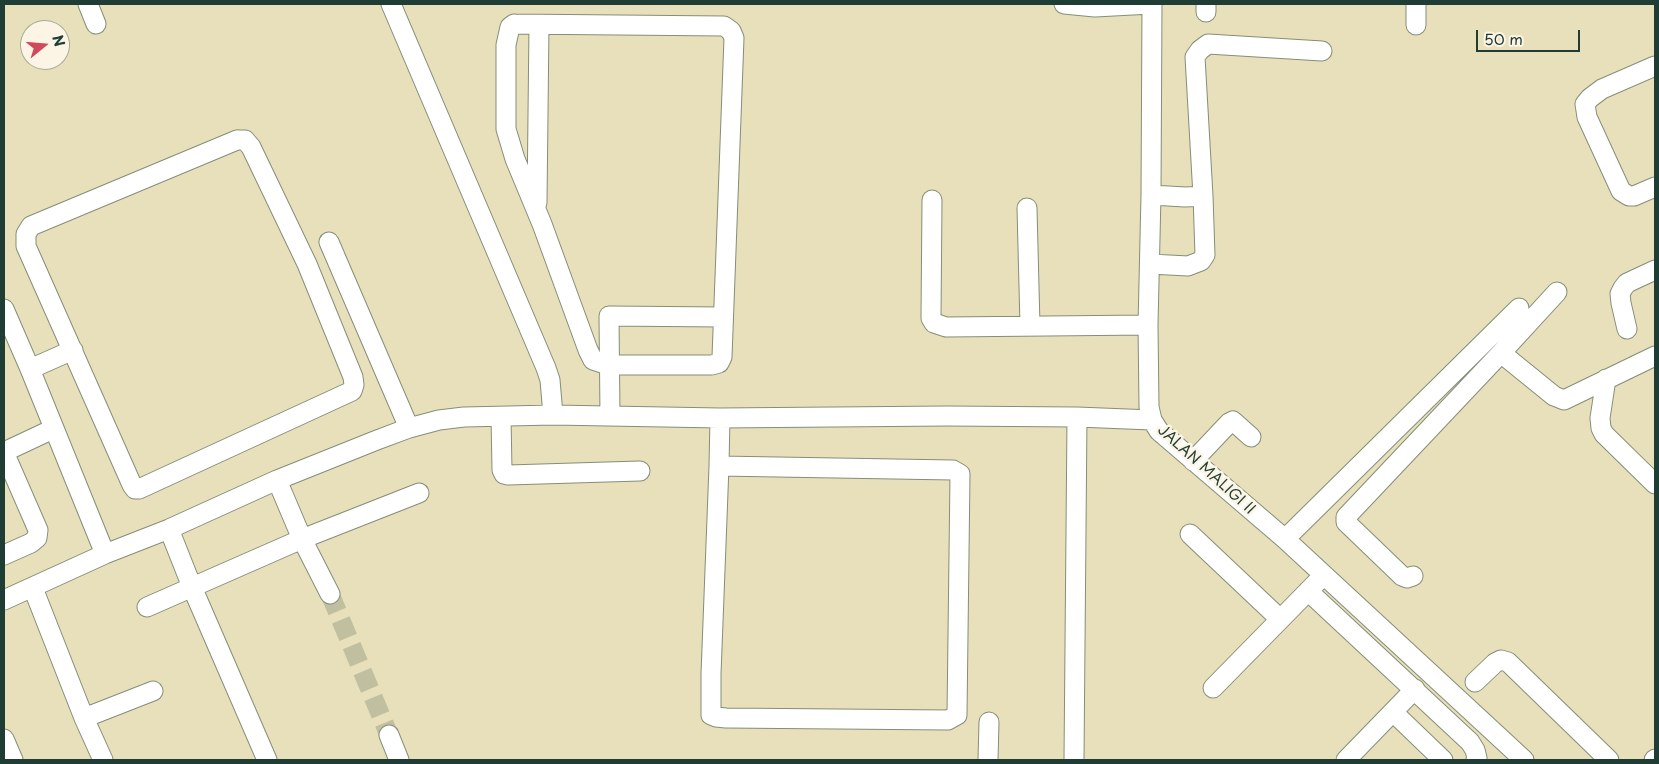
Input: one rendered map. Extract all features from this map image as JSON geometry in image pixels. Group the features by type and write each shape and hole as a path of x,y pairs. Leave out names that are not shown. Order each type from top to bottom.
{"street":[{"path":"88,4 96,24"},
{"path":"391,4 546,368 550,380 553,416"},
{"path":"1064,4 1095,6 1151,4"},
{"name":"JALAN MALIGI II","path":"1151,4 1151,195 1148,325 1149,407 1152,420 1160,431 1193,461 1285,539 1324,575 1518,758"},
{"path":"1416,4 1416,26"},
{"path":"514,24 724,26 730,31 734,38 722,357 719,363 715,365 608,365 594,360 588,350 537,212 509,143 506,129 506,45 510,27 514,24"},
{"path":"537,212 539,24"},
{"path":"1150,264 1188,266 1201,261 1205,256 1195,57 1200,50 1208,44 1322,50"},
{"path":"1655,66 1602,90 1585,104 1587,117 1621,191 1628,196 1634,196 1655,187"},
{"path":"237,140 244,140 250,147 307,264 353,377 354,385 352,391 139,489 135,489 73,350 26,246 26,234 31,226 237,140"},
{"path":"1151,195 1203,196"},
{"path":"932,200 931,318 934,323 946,327 1148,325"},
{"path":"1027,208 1030,326"},
{"path":"328,242 409,428"},
{"path":"1627,329 1620,294 1627,282 1655,270"},
{"path":"1413,576 1407,578 1402,576 1346,522 1346,516 1501,353 1556,292"},
{"path":"1285,539 1519,308"},
{"path":"4,309 105,554"},
{"path":"610,416 609,316 723,317"},
{"path":"30,369 73,350"},
{"path":"1501,353 1554,396 1564,400 1655,356"},
{"path":"1606,379 1600,418 1601,428 1604,434 1655,484"},
{"path":"4,600 105,554 169,529 278,480 409,428 464,416 720,418 946,416 1077,417 1152,420"},
{"path":"501,417 502,470 508,476 640,471"},
{"path":"1074,760 1077,417"},
{"path":"720,418 711,715 726,718 948,720 957,715 960,474 953,470 720,466"},
{"path":"1193,461 1233,420 1251,437"},
{"path":"4,555 31,543 37,538 38,530 4,452 53,430"},
{"path":"278,480 302,539 330,594"},
{"path":"147,607 302,539 419,493"},
{"path":"169,529 267,760"},
{"path":"1190,534 1280,619"},
{"path":"1213,688 1324,575"},
{"path":"33,588 84,718 103,760"},
{"path":"1308,591 1470,742 1475,750 1476,760"},
{"path":"1475,682 1495,663 1501,660 1508,662 1609,760"},
{"path":"1355,757 1392,712 1415,689"},
{"path":"84,718 152,690"},
{"path":"1392,712 1443,760"},
{"path":"988,760 990,722"},
{"path":"389,735 399,760"},
{"path":"4,739 13,760"}],"tunnel":[{"path":"330,594 389,735"}]}
